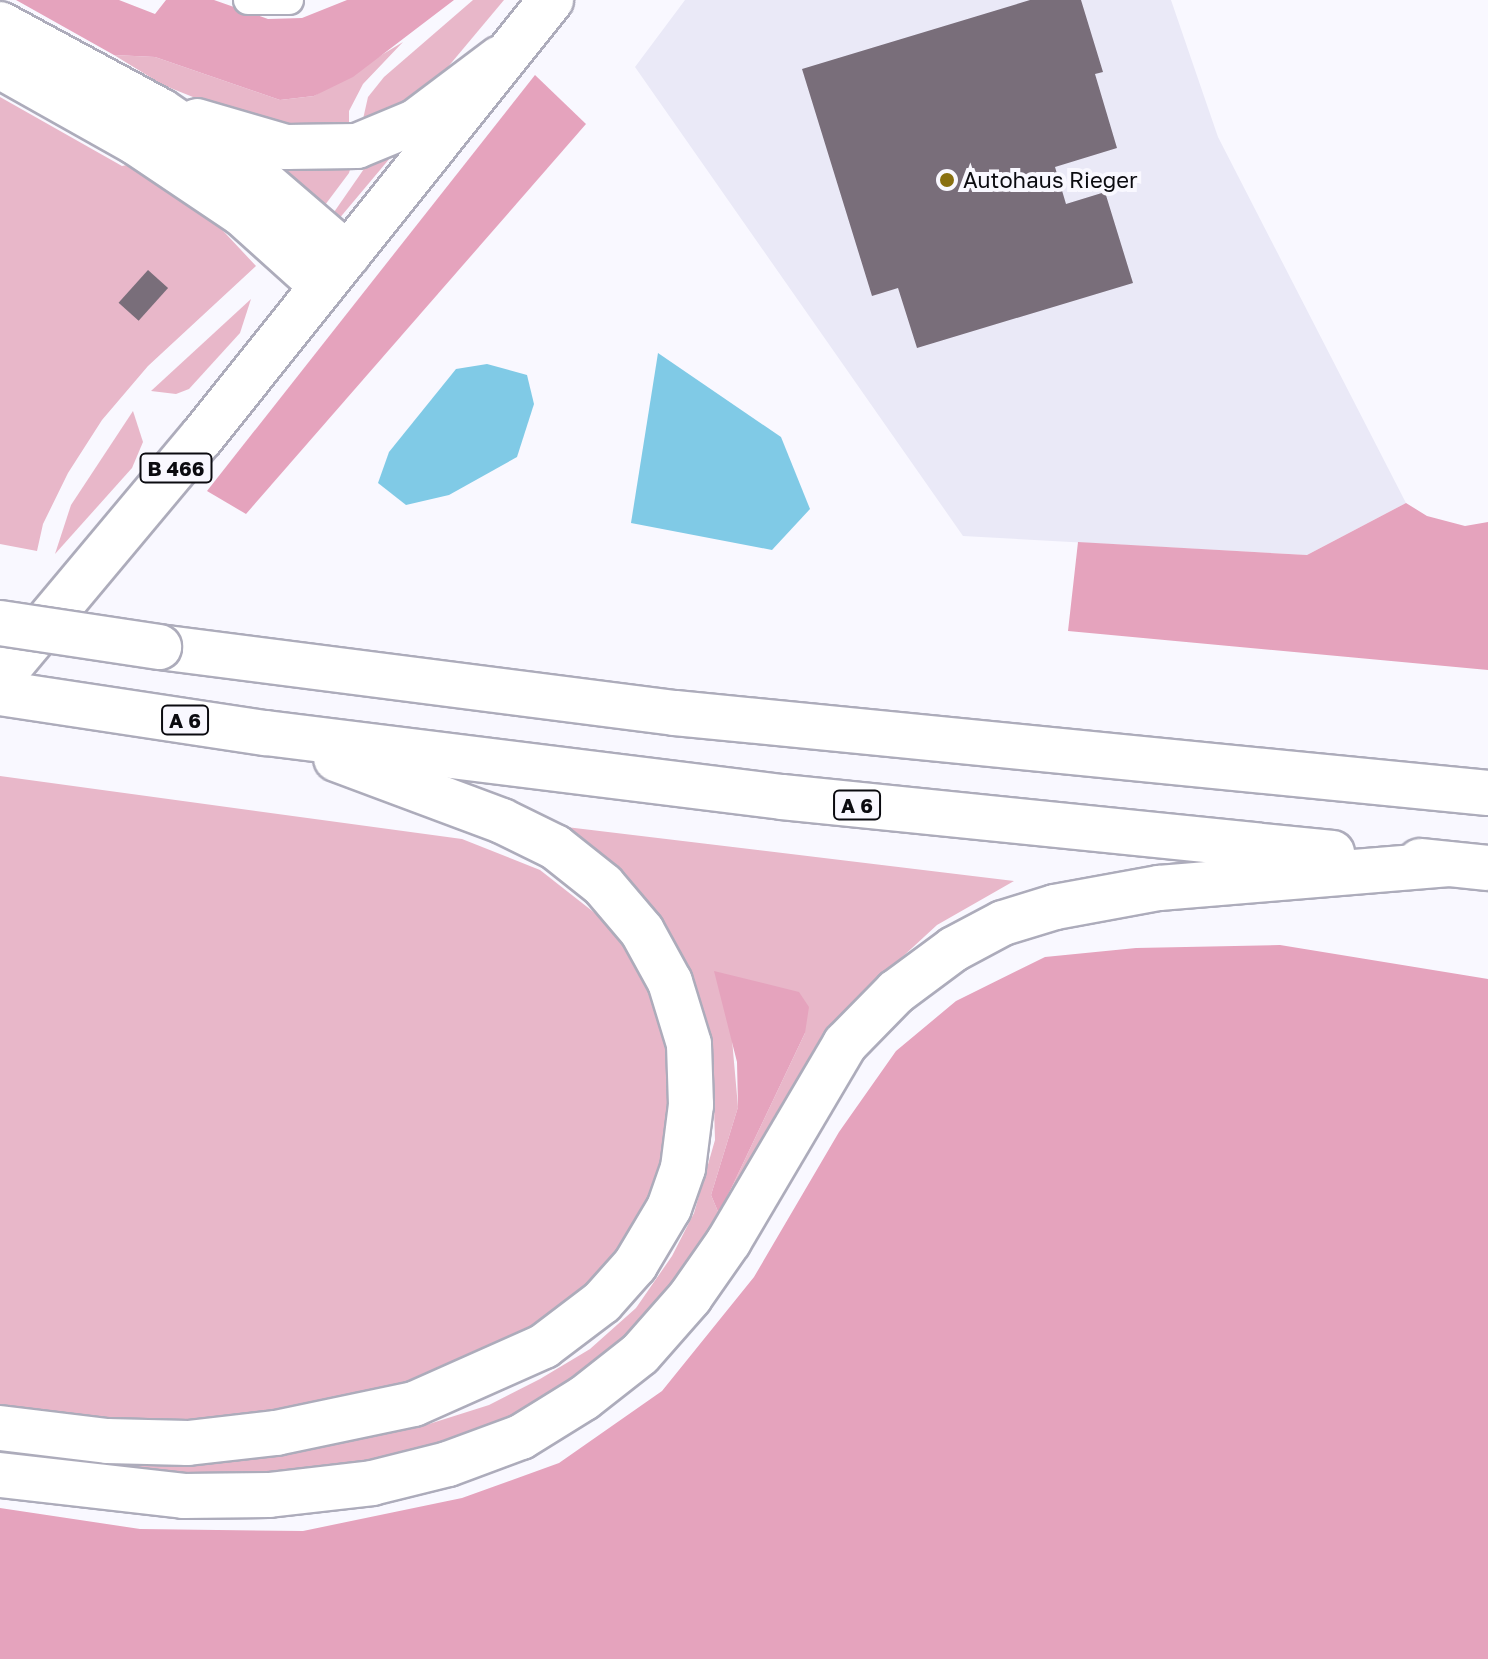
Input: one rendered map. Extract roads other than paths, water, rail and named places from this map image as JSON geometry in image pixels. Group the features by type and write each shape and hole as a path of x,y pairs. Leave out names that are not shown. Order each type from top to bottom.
{"main road":[{"name":"B 466","path":"0,678 335,270 500,58 551,0"},
{"path":"0,24 161,111 256,176 335,270"},
{"path":"161,111 286,147 357,146 415,122 500,58"},
{"path":"0,66 135,142 335,270"},
{"path":"0,623 159,647 675,713 1488,793"},
{"name":"A 6","path":"0,693 266,733 782,797 1469,866"},
{"path":"0,1428 107,1441 188,1443 276,1433 414,1404 544,1346 602,1302 635,1265 669,1208 683,1168 691,1105 689,1044 670,982 642,931 603,885 555,847 502,821 266,733"},
{"path":"0,1475 184,1496 269,1495 372,1483 448,1464 521,1437 584,1398 640,1354 670,1320 729,1241 845,1044 896,992 954,949 1003,923 1055,907 1159,888 1469,866"}],"street":[{"path":"248,0 289,0"}],"water":[{"path":"658,353 781,437 810,509 772,550 631,523"},
{"path":"487,364 527,375 534,404 517,457 449,495 406,505 378,483 389,452 456,369"}],"place":[{"name":"Autohaus Rieger","path":"947,180"}]}
